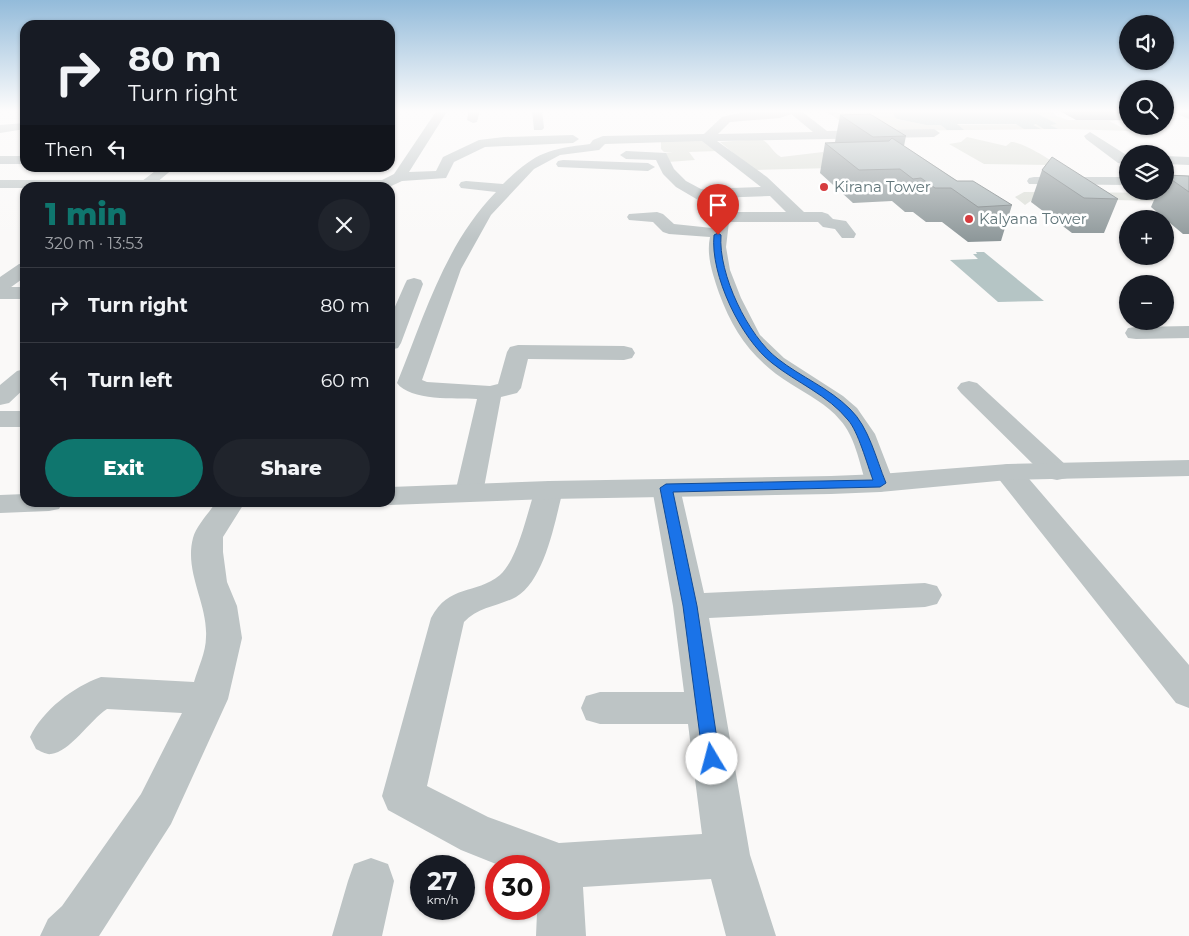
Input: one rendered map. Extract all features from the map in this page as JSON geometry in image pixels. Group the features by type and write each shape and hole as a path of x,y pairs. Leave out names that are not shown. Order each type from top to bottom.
{"street":[{"path":"399,177 404,160 409,154"},
{"path":"390,182 399,177 441,176 448,160 459,154"},
{"path":"554,154 520,174 480,219 452,269 408,383 423,389 490,393 509,388 518,352 624,353"},
{"path":"589,166 595,154"},
{"path":"651,154 661,156 668,171 681,184 717,205 720,225 716,248 719,264 733,304 756,344 775,361 846,410 855,421 880,483"},
{"path":"726,154 762,180 799,216"},
{"path":"0,160 20,160"},
{"path":"1174,160 1189,161"},
{"path":"537,162 589,166 646,167 668,171"},
{"path":"39,182 58,172"},
{"path":"148,182 161,172"},
{"path":"1034,181 1119,181"},
{"path":"0,184 20,186"},
{"path":"466,185 506,189"},
{"path":"697,194 773,191"},
{"path":"8,199 20,192"},
{"path":"636,217 657,217 669,229 799,216 822,217 838,231"},
{"path":"0,286 20,272"},
{"path":"395,325 404,292"},
{"path":"0,293 20,293"},
{"path":"1136,333 1188,332"},
{"path":"0,398 20,380"},
{"path":"969,388 1057,472"},
{"path":"469,493 490,393"},
{"path":"0,419 20,419"},
{"path":"395,496 549,490 880,483 1008,472 1189,468"},
{"path":"1008,472 1189,692"},
{"path":"666,488 690,606 727,855 751,936"},
{"path":"549,490 530,548 515,581 508,587 455,608 448,618 403,796 477,835 558,866 727,855"},
{"path":"0,504 20,503"},
{"path":"76,932 156,809 209,699 224,638 220,606 211,582 207,552 208,537 228,507"},
{"path":"690,606 925,594"},
{"path":"50,737 83,704 101,693 209,699"},
{"path":"600,708 704,708"},
{"path":"558,866 561,936"},
{"path":"357,936 371,881"}],"shaded area":[{"path":"663,154 690,154 695,160 668,162"},
{"path":"734,154 776,154 781,157 824,154 832,168 754,170"},
{"path":"966,154 1040,154 1054,162 1049,165 984,164"},
{"path":"1024,192 1119,193 1119,200 1174,200 1174,193 1189,193 1189,202 1044,198 1032,200 1025,205 1015,197"},
{"path":"976,252 984,252 1044,301 998,302 950,260 978,259 973,254 977,254"}],"building":[{"path":"838,154 916,154 957,181 973,181 1012,205 978,207 951,188 935,188 921,178 913,179 900,169 859,170"},
{"path":"1052,157 1118,199 1084,198 1042,170"},
{"path":"1174,175 1189,176 1189,192 1174,181"}],"place":[{"name":"Kirana Tower","path":"824,187"},
{"name":"Kalyana Tower","path":"969,219"}],"route":[{"path":"712,759 690,606 666,488 880,483 860,430 846,410 831,398 795,376 756,344 733,304 719,264 716,248 718,235"}]}
